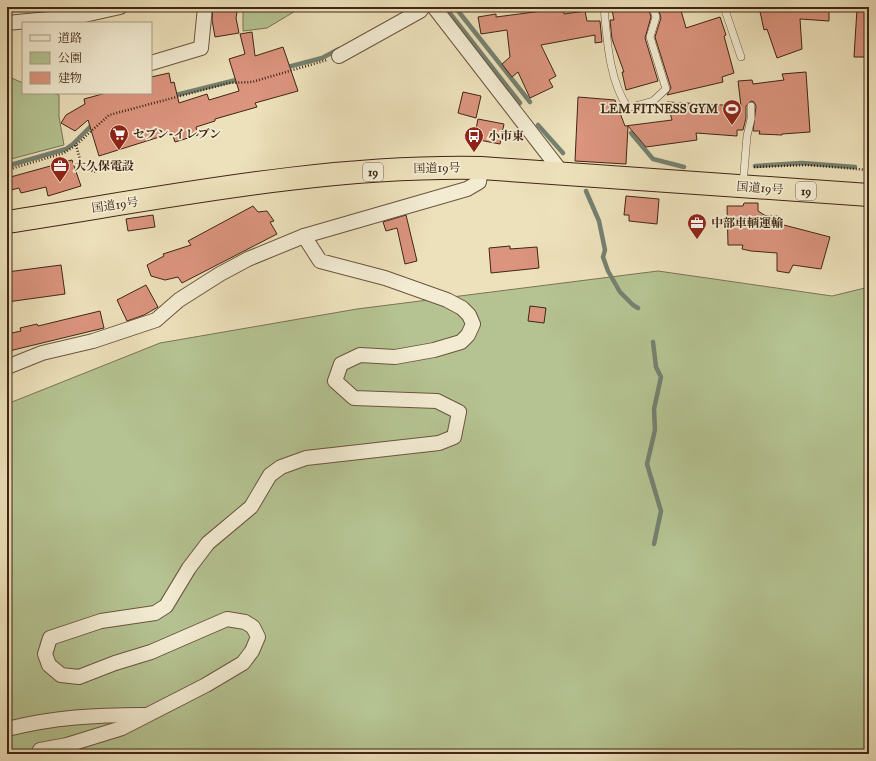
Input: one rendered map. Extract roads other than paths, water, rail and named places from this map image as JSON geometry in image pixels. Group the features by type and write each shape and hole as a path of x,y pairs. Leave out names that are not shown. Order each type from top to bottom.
{"highway":[{"name":"国道19号","path":"7,222 300,177 428,167 481,168 563,174 746,177 869,195"}],"street":[{"path":"26,22 80,16 120,7"},
{"path":"152,63 201,48 205,7"},
{"path":"339,56 420,11 423,7"},
{"path":"434,7 563,174"},
{"path":"7,23 22,22"},
{"path":"7,367 42,353 93,341 156,320 179,300 220,274 248,259 304,236 467,189 479,182 481,168"},
{"path":"38,754 40,750 122,728 206,685 243,663 252,651 258,637 254,627 245,622 227,619 151,652 115,663 79,678 61,675 49,665 45,654 50,638 100,621 155,613 166,606 189,568 208,543 251,507 270,475 281,467 306,458 439,443 454,437 459,412 437,401 354,398 335,381 341,364 360,355 395,357 434,350 461,342 468,335 473,324 469,315 462,308 447,300 385,278 320,261 304,236"},
{"path":"7,729 46,720 85,715 146,715"}],"lane":[{"path":"604,7 610,55 620,96 628,108 653,102 666,89 650,37 656,17 654,7"},
{"path":"724,7 741,57"},
{"path":"746,177 746,136 752,119 751,106"}],"waterway":[{"path":"445,7 520,103"},
{"path":"455,7 530,102"},
{"path":"284,68 322,58 339,49"},
{"path":"172,96 240,79"},
{"path":"7,166 66,149 94,123"},
{"path":"538,125 563,153"},
{"path":"631,133 653,159 684,167"},
{"path":"755,166 802,163 855,167"},
{"path":"586,191 599,221 605,250 603,257 608,271 620,292 638,308"},
{"path":"653,342 656,367 661,377 654,409 655,430 647,464 661,511 654,544"}],"place":[{"name":"LEM FITNESS GYM","path":"732,126"},
{"name":"セブン-イレブン","path":"119,151"},
{"name":"小市東","path":"474,153"},
{"name":"大久保電設","path":"60,183"},
{"name":"中部車輌運輸","path":"697,240"}]}
